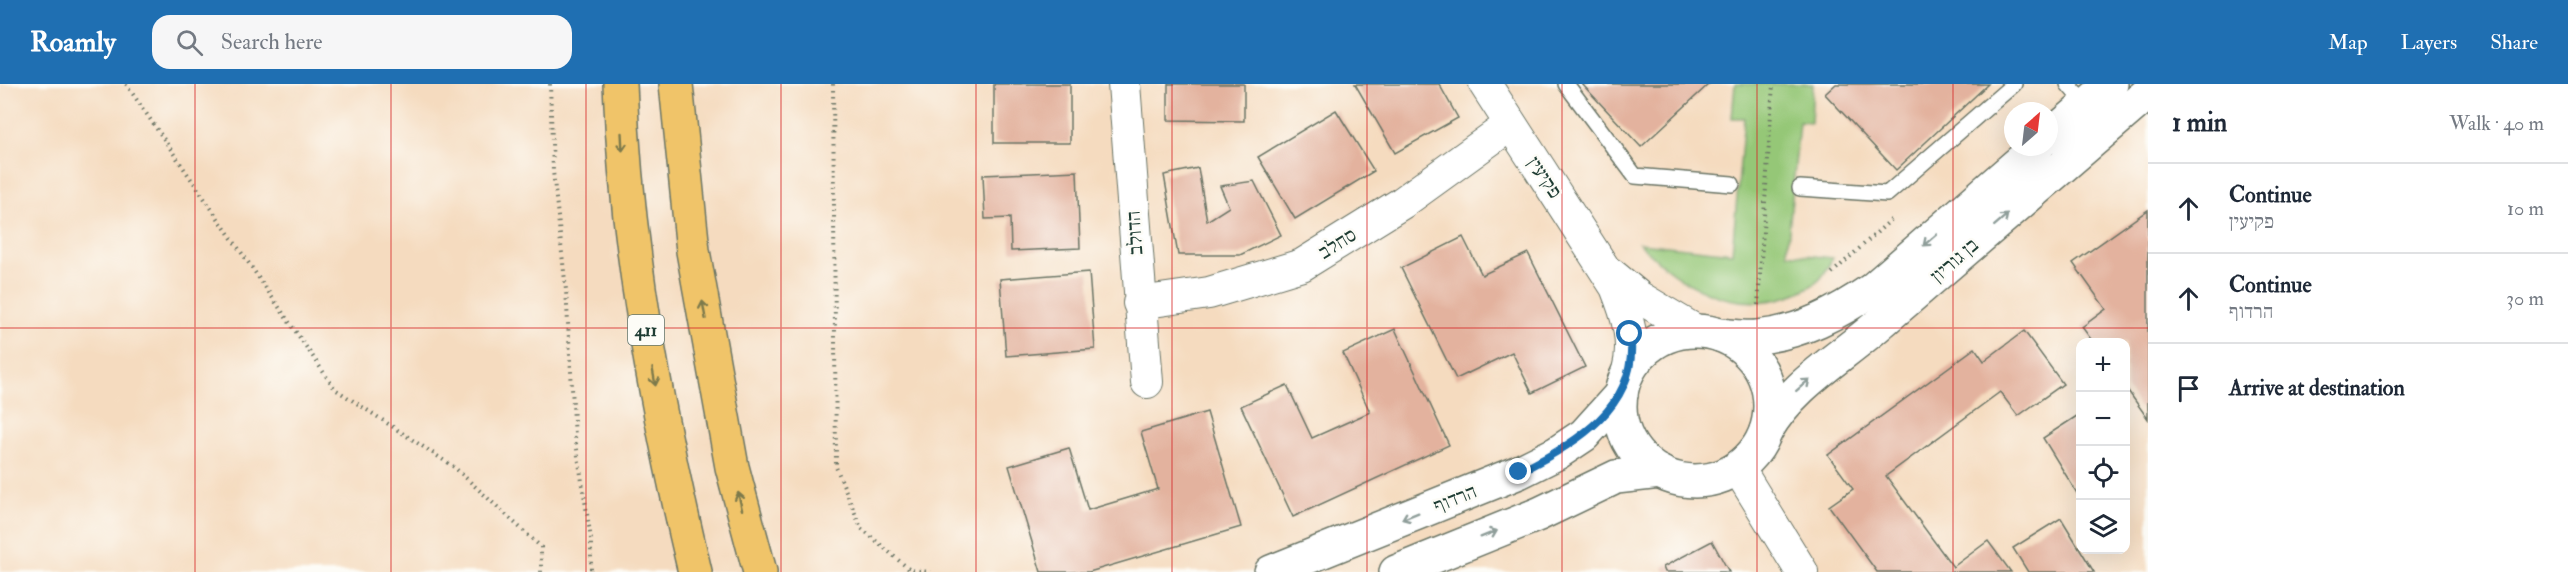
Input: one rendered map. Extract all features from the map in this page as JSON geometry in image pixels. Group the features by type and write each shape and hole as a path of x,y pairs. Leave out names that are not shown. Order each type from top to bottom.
{"main road":[{"name":"411","path":"620,84 622,151 639,291 656,390 695,572"},
{"path":"676,84 693,251 732,467 761,567"}],"street":[{"name":"הדולב","path":"1124,84 1139,303 1147,382"},
{"name":"פקיעין","path":"1485,84 1606,269 1620,297 1629,325 1632,354 1624,382"},
{"path":"2058,123 2077,94 2111,84"},
{"name":"בן גוריון","path":"1766,430 1783,405 1800,387 1857,344 2148,93"},
{"name":"סחלב","path":"1139,303 1209,293 1302,265 1402,203 1510,125"},
{"name":"בן גוריון","path":"1707,333 1756,338 1788,332 1820,321 1845,308 1873,289 2027,156"},
{"name":"פקיעין","path":"1606,269 1639,297 1707,333"},
{"path":"1707,333 1741,346 1763,373 1770,407 1766,430 1755,452 1738,468 1706,481 1683,480 1660,472 1641,458 1627,439 1620,417 1624,382 1652,344 1673,334 1707,333"},
{"name":"הרדוף","path":"1271,572 1519,472 1557,453 1584,435 1624,382"},
{"path":"1738,468 1802,572"},
{"path":"1396,572 1539,514 1616,477 1660,472"}],"lane":[{"path":"1566,84 1635,176 1732,184"},
{"path":"1800,188 1887,194 2014,84"}],"path":[{"path":"126,84 335,389 454,468 541,547 541,572"},
{"path":"550,84 553,171 566,290 575,437 591,539 591,572"},
{"path":"833,84 836,467 861,528 910,570 931,572"},
{"path":"1756,338 1773,84"}],"green space":[{"path":"1735,84 1813,84 1811,123 1799,122 1787,253 1833,258 1821,278 1811,286 1793,295 1768,301 1747,302 1727,299 1707,292 1671,272 1639,243 1732,253 1744,118 1732,118"}],"building":[{"path":"994,84 1070,84 1070,143 994,143"},
{"path":"1168,84 1244,84 1244,121 1168,120"},
{"path":"1355,84 1439,84 1458,118 1395,153"},
{"path":"1582,84 1709,84 1641,147"},
{"path":"1836,84 1988,84 1896,170 1825,94"},
{"path":"1336,110 1374,171 1295,219 1258,157"},
{"path":"1198,168 1207,221 1229,207 1220,186 1254,181 1281,235 1240,255 1178,255 1164,175"},
{"path":"1077,171 1080,248 1011,251 1010,218 985,219 983,175"},
{"path":"2148,210 2148,419 2130,394 2130,338 2090,338 2082,327 2106,309 2073,263"},
{"path":"1463,237 1482,275 1528,253 1585,367 1532,393 1512,352 1456,379 1401,268"},
{"path":"1089,272 1095,349 1006,356 1000,279"},
{"path":"1395,329 1449,445 1293,517 1241,406 1287,385 1312,438 1370,412 1343,353"},
{"path":"2024,331 2063,384 2018,416 2000,392 1886,476 1953,567 1988,541 2011,572 1877,572 1829,506 1853,489 1828,455 1975,348 1984,361"},
{"path":"1207,412 1241,527 1089,572 1041,572 1009,466 1069,448 1088,510 1158,489 1141,432"},
{"path":"2076,417 2076,492 2043,438"},
{"path":"2061,518 2076,543 2076,554 2083,554 2094,572 2028,572 2013,548"},
{"path":"1712,541 1729,572 1665,572 1663,567"}],"route":[{"path":"1519,472 1557,453 1584,435 1621,394 1632,354 1630,334"}]}
